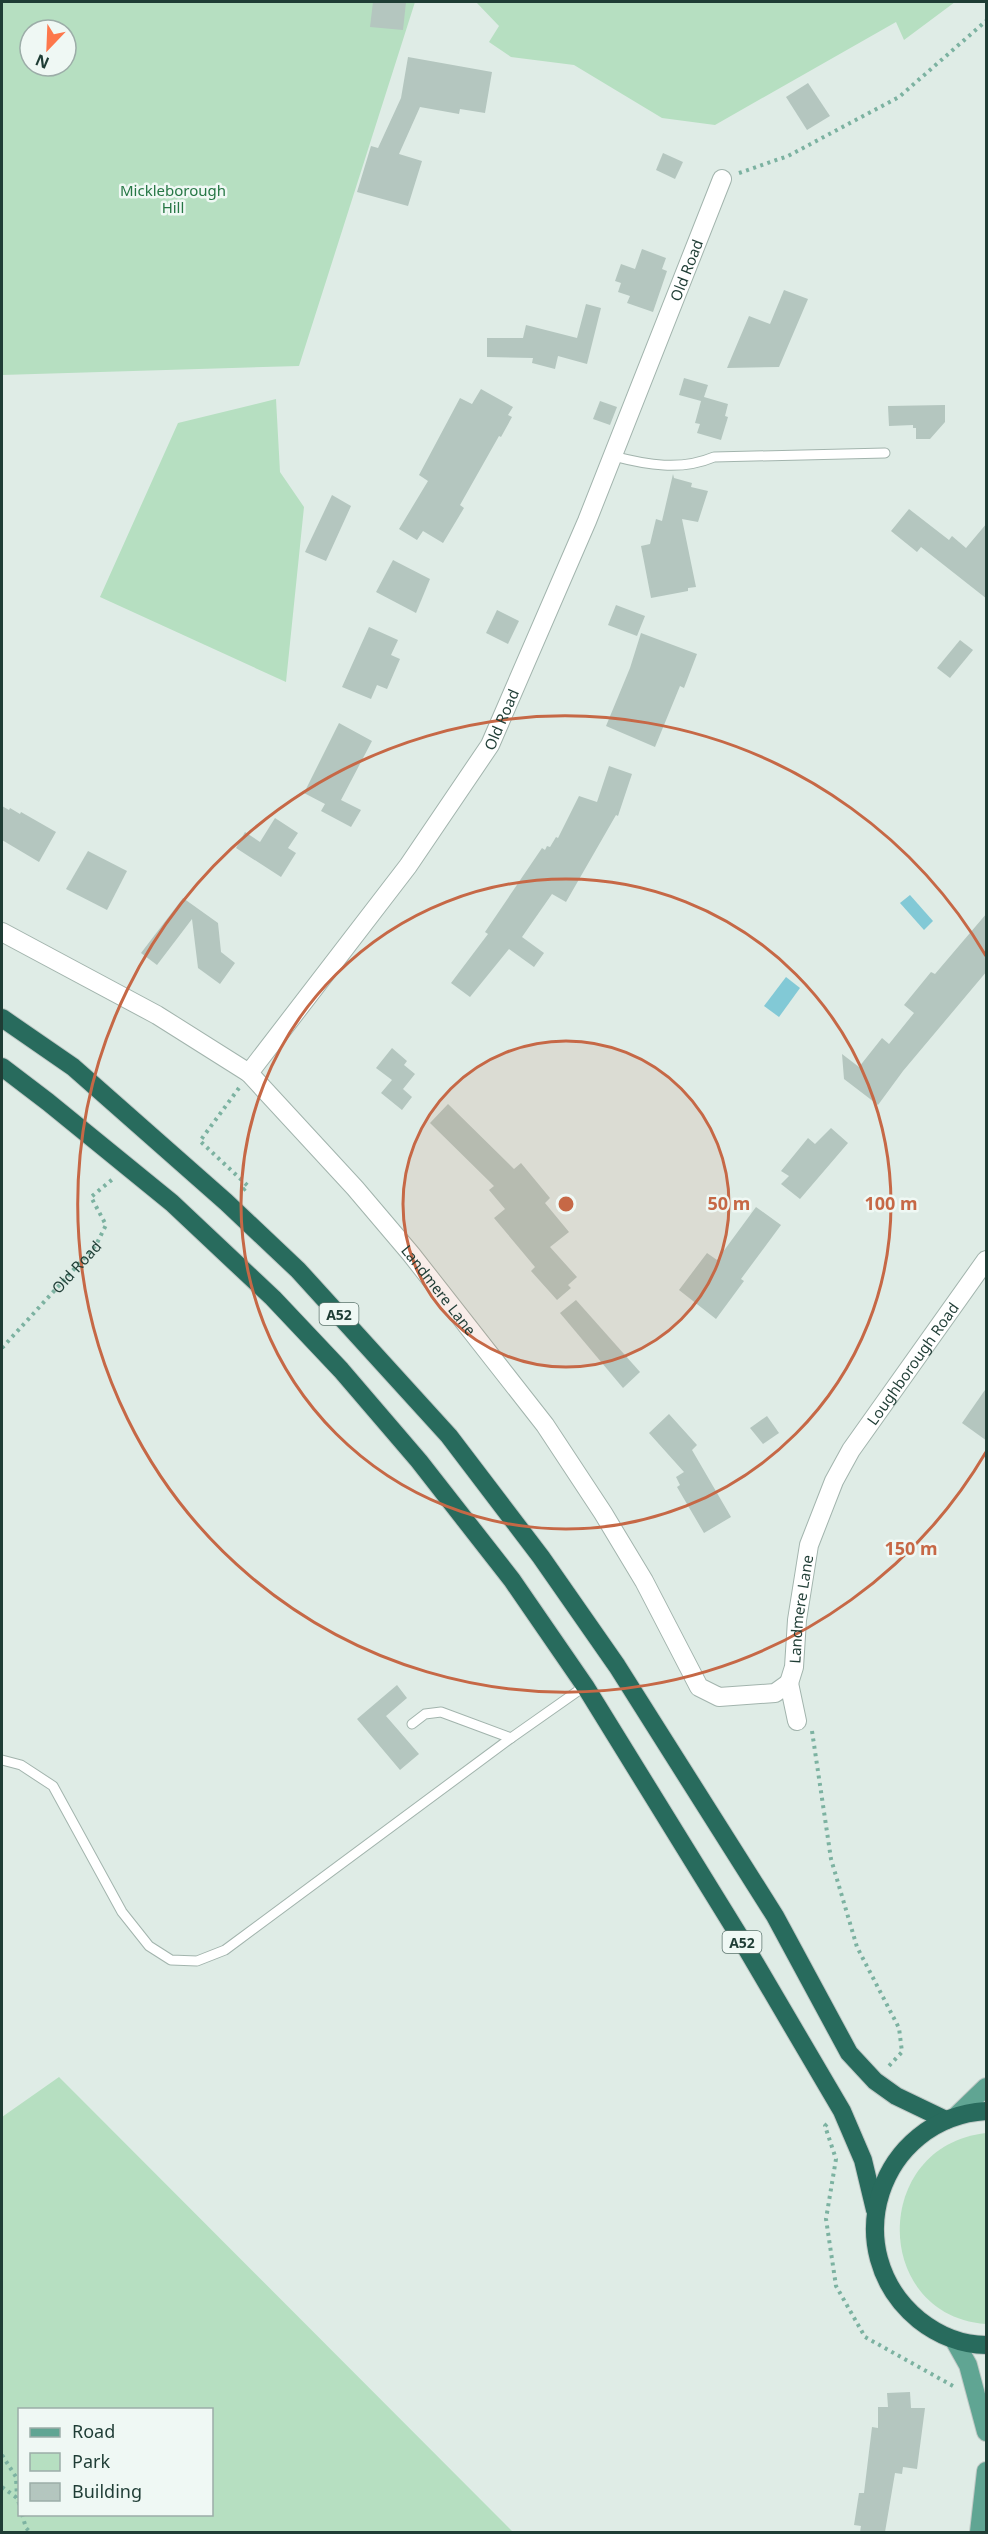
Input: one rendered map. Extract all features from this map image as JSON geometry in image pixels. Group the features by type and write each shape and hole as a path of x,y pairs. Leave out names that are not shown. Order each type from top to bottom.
{"highway":[{"name":"A52","path":"2,1018 73,1067 226,1202 298,1270 449,1437 541,1557 623,1676 775,1916 849,2053 875,2081 889,2091 951,2118"},
{"name":"A52","path":"2,1068 48,1102 172,1203 273,1298 341,1370 419,1461 512,1580 585,1686 738,1934 842,2112 863,2160 875,2210 874,2238 878,2256 891,2289 908,2311 929,2328 954,2340 987,2345"},
{"name":"A52","path":"875,2210 884,2182 899,2156 920,2135 951,2118 987,2111"}],"main road":[{"path":"951,2118 987,2087"},
{"path":"954,2340 968,2365 987,2432"},
{"path":"979,2532 987,2471"}],"street":[{"name":"Old Road","path":"249,1073 408,866 490,745 587,521 722,179"},
{"name":"Landmere Lane","path":"2,932 158,1015 249,1073 355,1188 411,1254 545,1425 603,1513 644,1581 699,1687 718,1697 775,1693 789,1683"},
{"name":"Loughborough Road","path":"840,1469 920,1351 987,1260"},
{"name":"Landmere Lane","path":"797,1721 789,1683 794,1667 797,1620 809,1545 840,1469"}],"lane":[{"path":"613,456 647,465 696,465 714,458 885,453"},
{"path":"2,1760 21,1765 53,1786 122,1912 149,1946 171,1960 197,1961 225,1950 511,1738 585,1686"},
{"path":"412,1724 425,1714 441,1712 511,1738"}],"path":[{"path":"722,179 788,156 899,97 987,21"},
{"path":"248,1186 200,1141 249,1073"},
{"name":"Old Road","path":"2,1348 96,1245 106,1225 90,1197 110,1182"},
{"path":"2,2455 16,2477 17,2498"},
{"path":"2,2487 17,2498"},
{"path":"23,2516 26,2528 30,2532"}],"green space":[{"name":"Mickleborough Hill","path":"2,2 415,2 299,366 2,375"},
{"path":"476,2 955,2 904,40 896,22 715,125 662,118 574,65 511,57 489,42 499,26"},
{"path":"276,399 280,472 304,507 286,682 100,597 178,423"},
{"path":"59,2077 513,2532 2,2532 2,2117"},
{"path":"986,2133 986,2324 949,2314 922,2293 905,2263 900,2230 905,2197 921,2167 948,2145"}],"water":[{"path":"910,895 933,921 924,930 900,903"},
{"path":"786,977 800,988 779,1017 764,1006"}],"building":[{"path":"373,2 406,2 403,30 370,27"},
{"path":"408,57 492,72 485,113 460,109 459,114 420,107 399,154 422,161 408,206 357,192 371,146 378,148 401,98"},
{"path":"808,83 830,116 807,130 786,97"},
{"path":"663,153 683,162 675,179 656,170"},
{"path":"642,249 666,258 662,269 667,271 653,312 627,303 630,296 618,292 621,283 615,281 621,264 635,269"},
{"path":"784,290 808,299 779,367 727,368 749,316 770,324"},
{"path":"586,304 601,308 587,364 558,356 555,369 532,363 533,358 487,357 487,338 523,338 526,325 577,338"},
{"path":"684,378 708,385 704,397 728,404 725,416 728,417 721,440 697,433 700,424 695,423 701,401 679,395"},
{"path":"481,389 513,407 508,415 512,417 460,505 464,508 443,543 423,531 417,540 399,529 428,481 419,475 460,398 472,404"},
{"path":"600,401 617,407 610,425 593,419"},
{"path":"945,405 945,422 930,439 916,439 916,428 913,428 913,425 889,426 888,406"},
{"path":"673,474 674,478 692,483 691,487 708,491 698,522 682,519 696,587 688,588 688,591 651,598 641,546 650,544 656,519 662,521"},
{"path":"332,495 351,506 326,561 305,552"},
{"path":"909,509 949,540 952,536 966,548 987,523 987,599 921,547 917,552 891,531"},
{"path":"393,560 430,579 416,613 376,592"},
{"path":"616,605 645,616 637,636 608,625"},
{"path":"497,610 519,621 508,644 486,633"},
{"path":"369,627 398,640 391,655 400,659 387,689 377,685 371,699 342,687"},
{"path":"641,633 697,654 684,688 680,686 655,747 606,726 630,668"},
{"path":"960,640 973,650 950,678 937,668"},
{"path":"339,723 372,741 341,800 361,810 351,827 321,811 325,804 304,793"},
{"path":"609,766 632,774 618,816 616,815 566,902 552,894 522,937 544,953 534,967 509,949 470,997 451,983 488,934 485,932 542,848 545,850 547,846 550,847 556,837 558,838 579,796 597,802"},
{"path":"2,806 20,814 21,812 56,832 39,862 2,840"},
{"path":"275,818 298,833 288,848 296,853 281,877 236,848 245,832 260,842"},
{"path":"88,851 127,871 107,910 66,889"},
{"path":"183,898 218,923 221,952 235,963 220,984 198,968 192,919 157,965 141,953"},
{"path":"987,913 987,971 903,1071 878,1105 844,1079 842,1054 859,1067 882,1038 889,1044 914,1013 904,1005 931,972 935,974"},
{"path":"392,1048 407,1061 404,1065 415,1074 403,1089 412,1097 402,1110 381,1093 392,1080 376,1068"},
{"path":"448,1104 514,1169 521,1163 550,1198 545,1203 569,1232 550,1247 577,1277 568,1285 571,1288 557,1300 531,1271 535,1267 494,1218 505,1209 489,1190 494,1186 430,1123"},
{"path":"831,1128 848,1143 800,1199 781,1184 789,1176 781,1171 808,1138 815,1144"},
{"path":"756,1207 781,1225 741,1279 744,1281 716,1319 679,1290 707,1253 717,1260"},
{"path":"576,1300 640,1372 623,1388 560,1313"},
{"path":"987,1387 987,1441 962,1423"},
{"path":"669,1414 697,1445 692,1450 731,1517 704,1533 677,1487 680,1485 676,1477 684,1472 649,1433"},
{"path":"767,1416 779,1433 763,1444 750,1428"},
{"path":"397,1685 407,1698 386,1716 419,1754 400,1770 357,1719"},
{"path":"910,2392 911,2408 925,2408 917,2469 903,2467 902,2474 895,2473 885,2532 860,2532 861,2526 854,2525 859,2493 864,2493 872,2427 878,2428 878,2407 888,2407 887,2393"}]}
